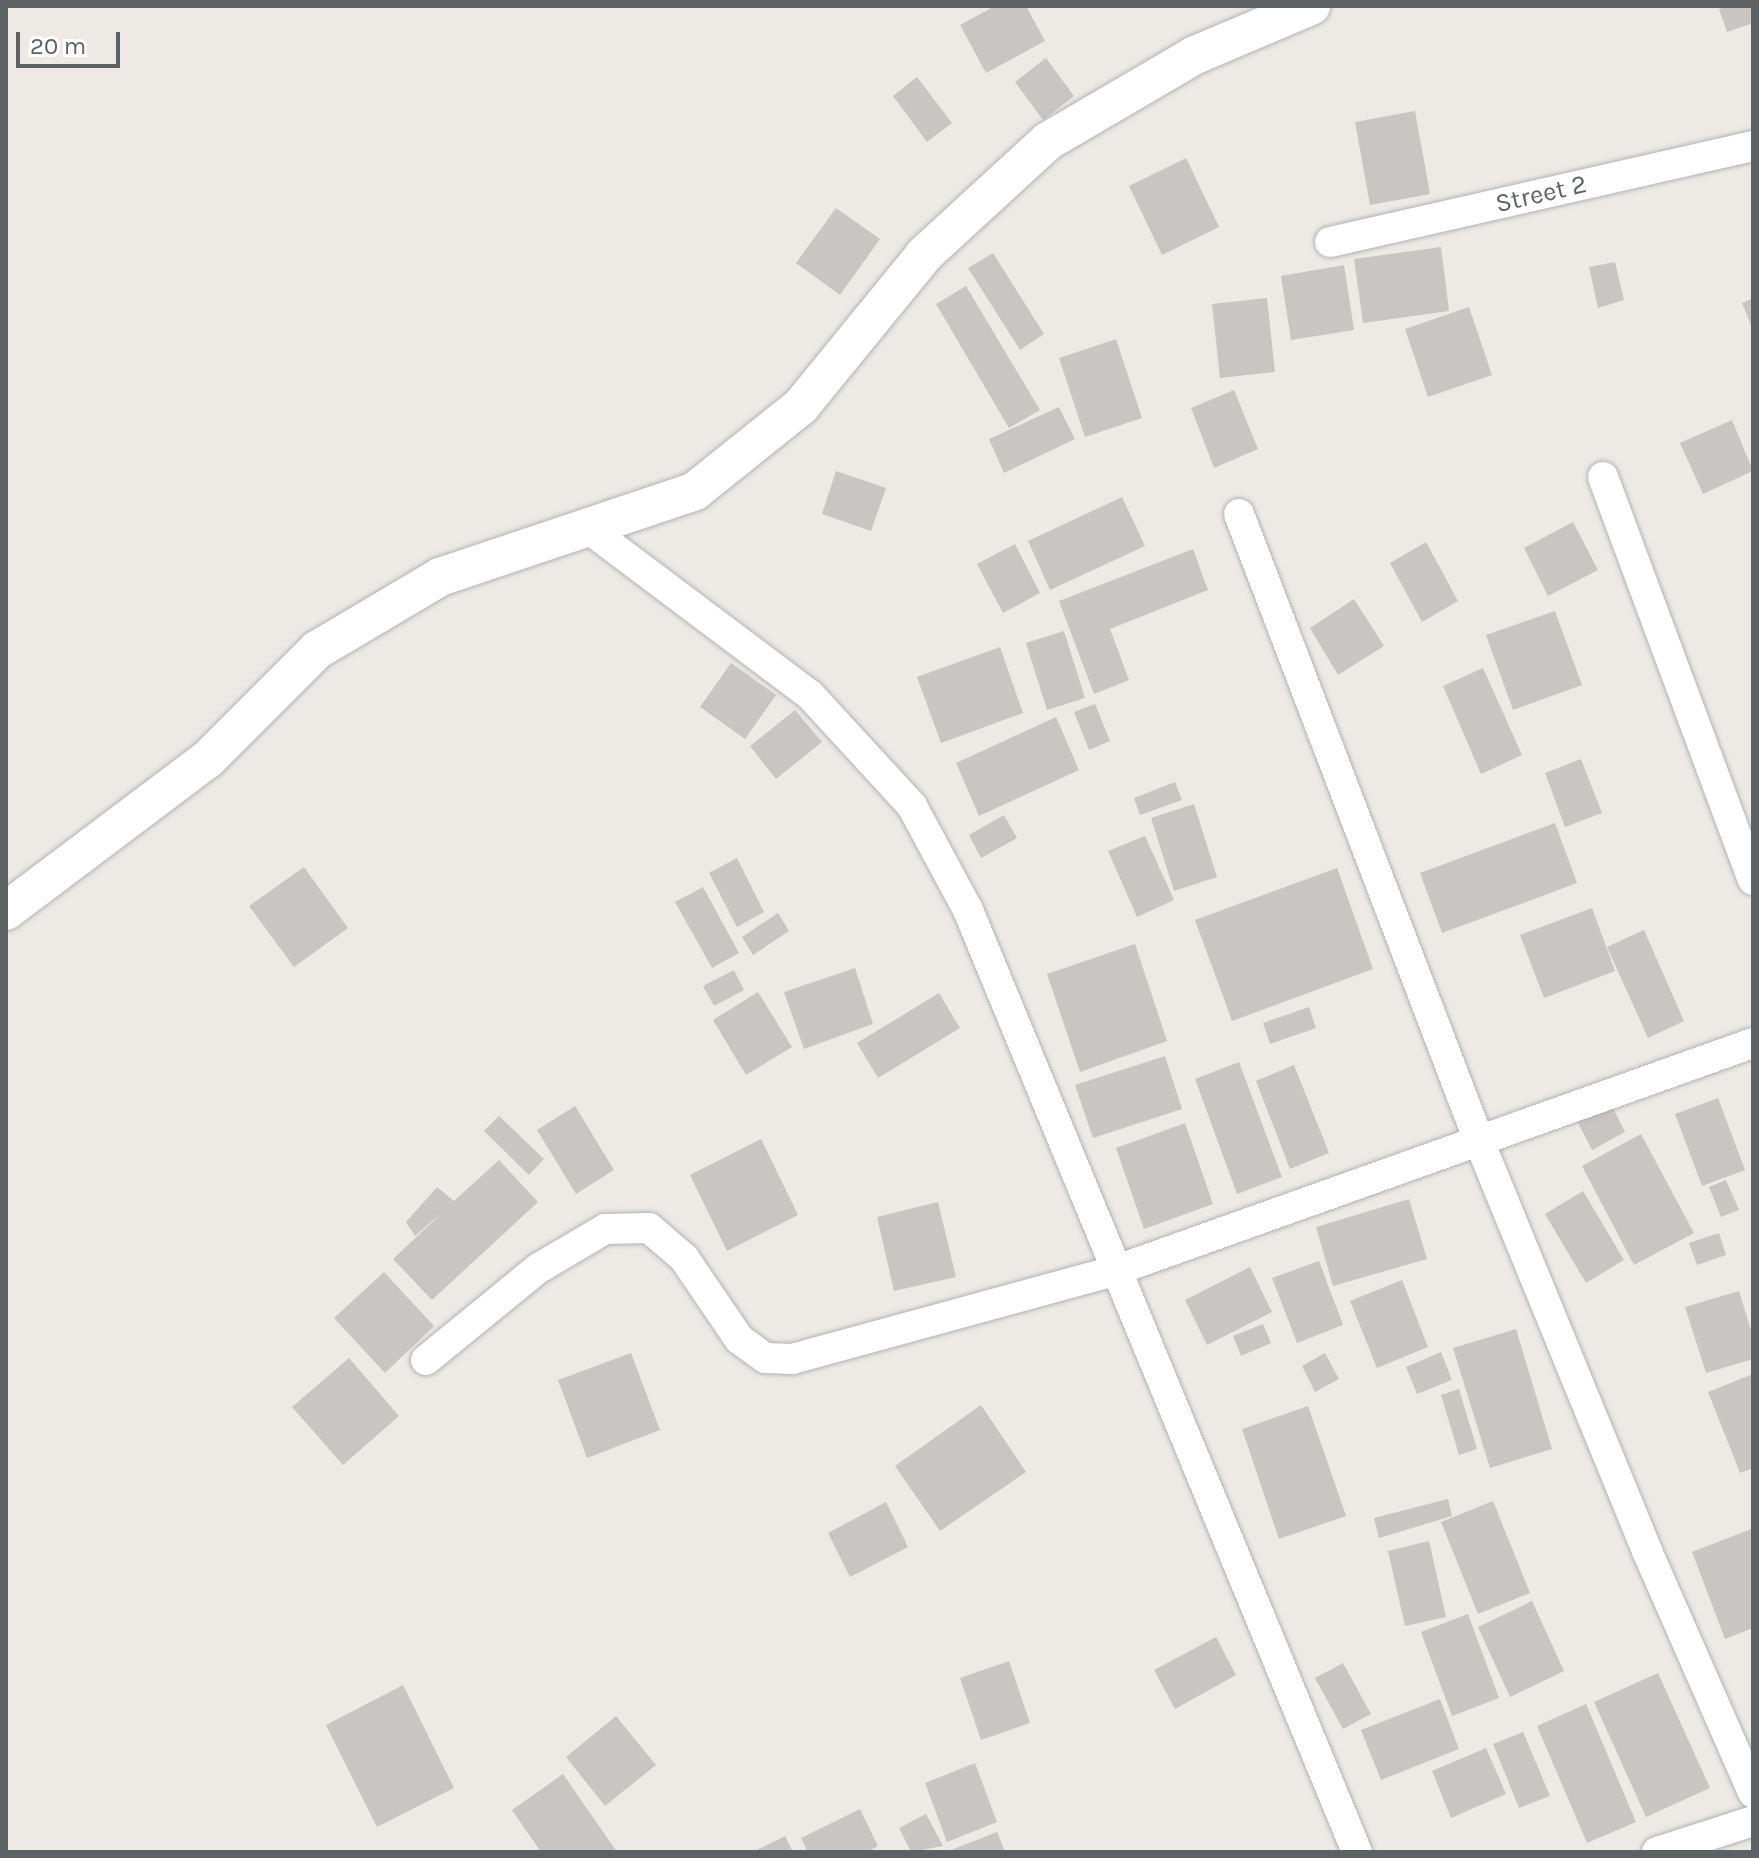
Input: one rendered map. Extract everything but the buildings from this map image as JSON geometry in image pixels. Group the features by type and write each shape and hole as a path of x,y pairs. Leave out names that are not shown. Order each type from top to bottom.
{"street":[{"path":"6,911 208,759 317,650 440,577 695,491 801,406 924,255 1048,141 1195,55 1311,6"},
{"name":"Street 2","path":"1330,242 1753,146"},
{"path":"1603,477 1753,880"},
{"path":"1239,514 1479,1141 1647,1551 1753,1793"},
{"path":"589,529 810,695 912,806 968,910 1114,1271 1357,1852"},
{"path":"426,1360 539,1268 605,1229 649,1228 684,1258 739,1339 765,1358 792,1359 1114,1271 1753,1043"},
{"path":"1657,1852 1753,1821"}]}
